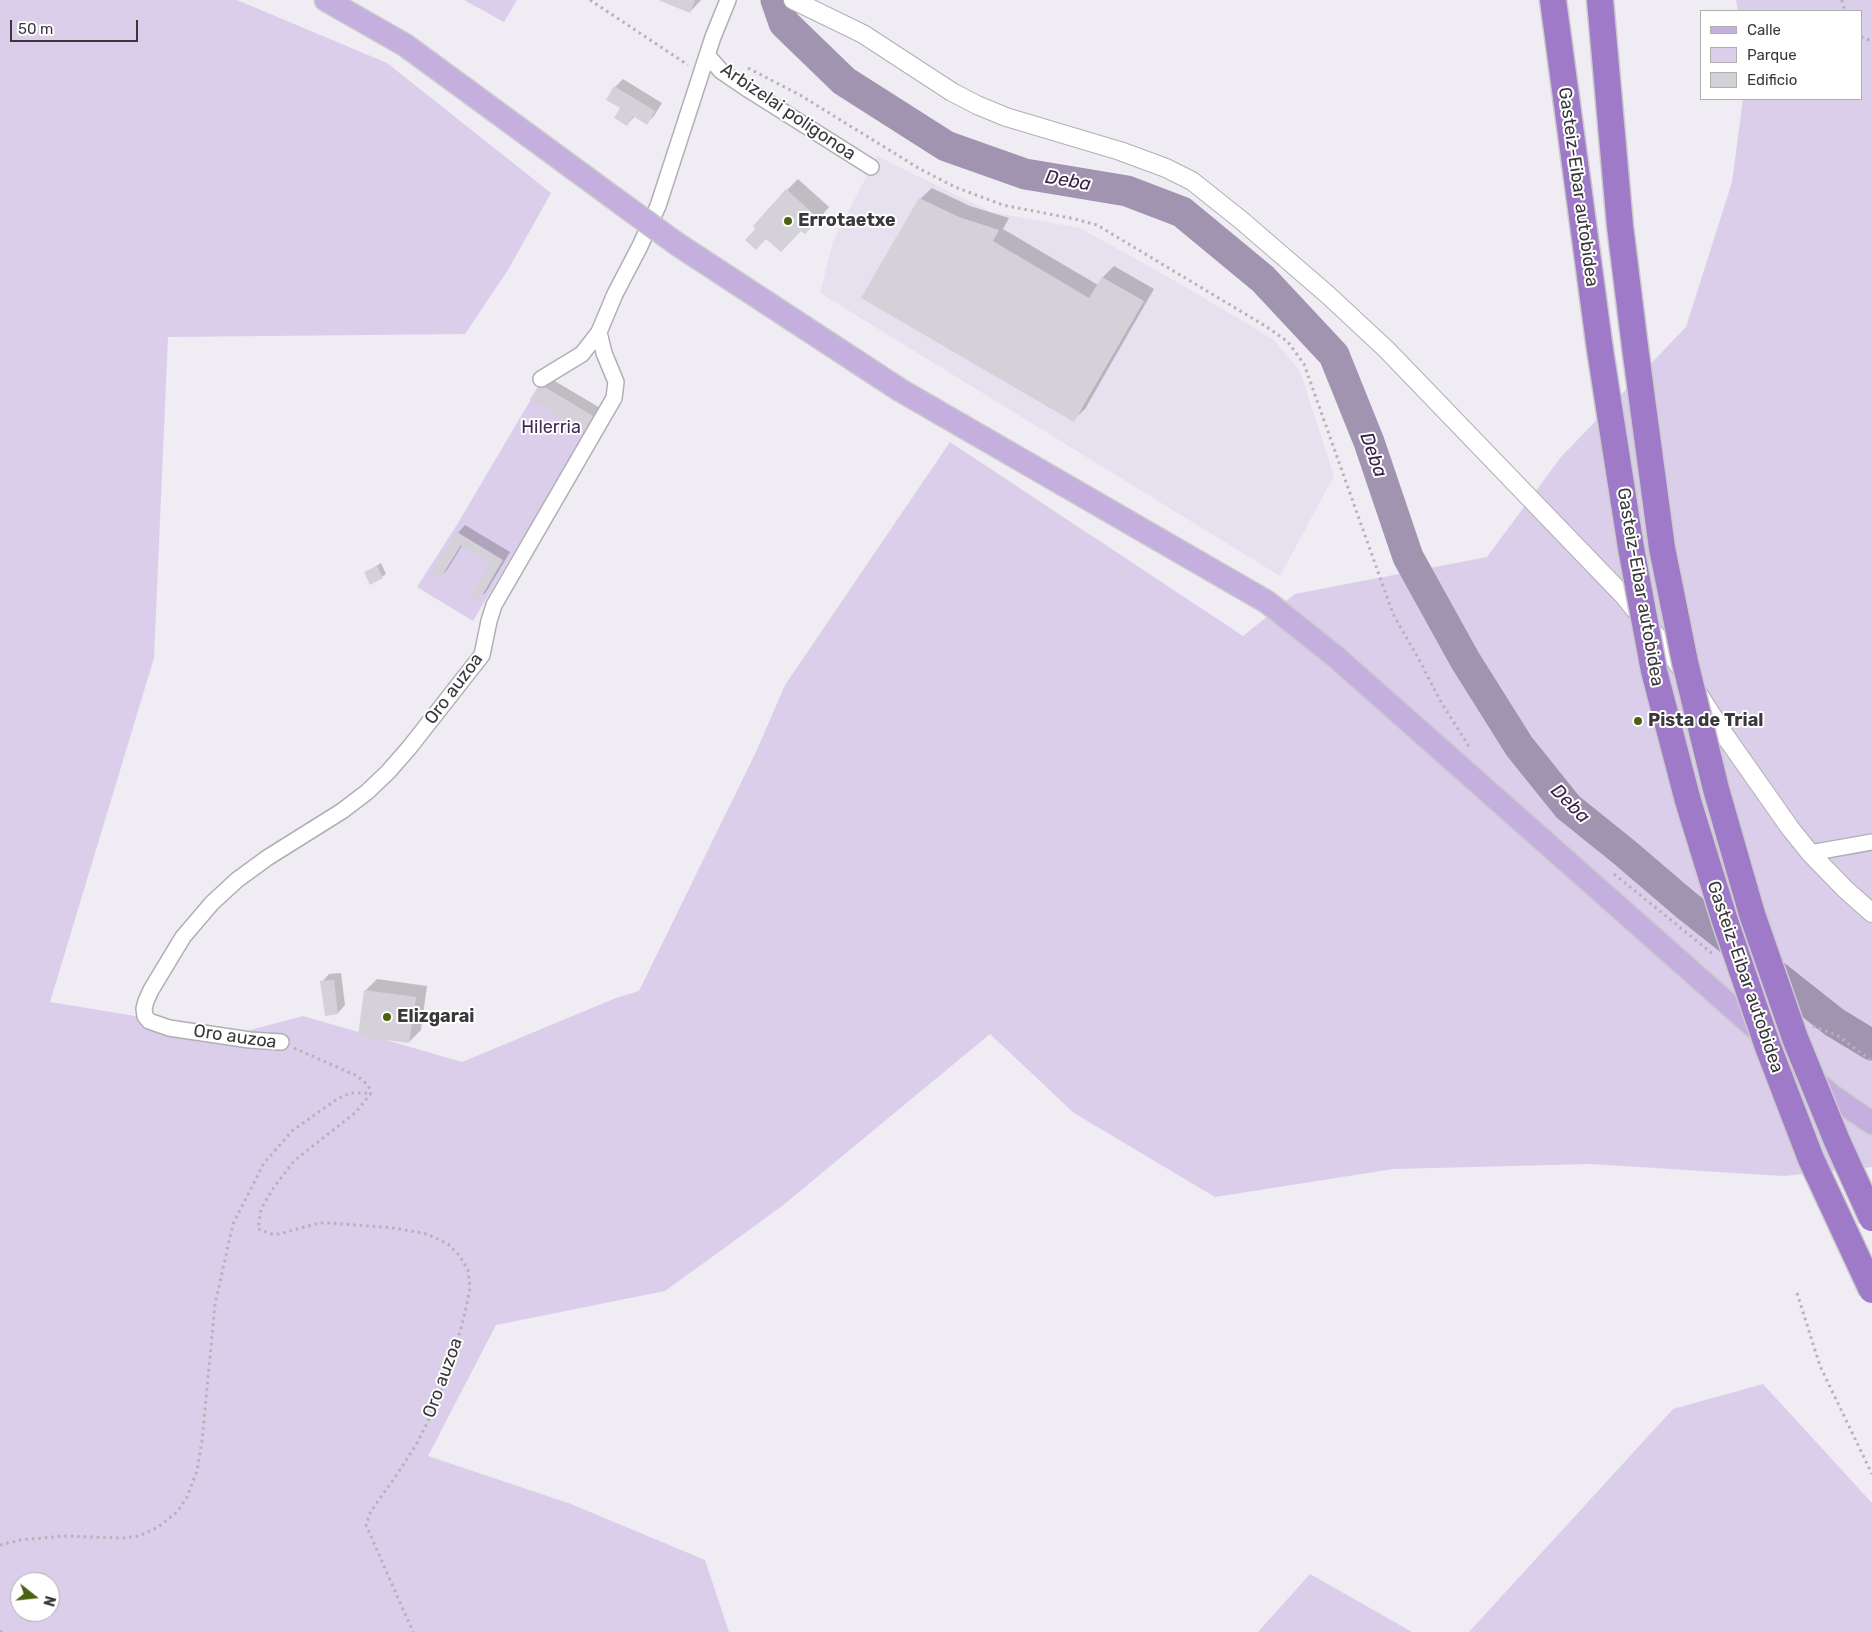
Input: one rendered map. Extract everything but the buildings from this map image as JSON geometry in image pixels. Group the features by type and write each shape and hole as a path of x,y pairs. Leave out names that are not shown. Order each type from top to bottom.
{"highway":[{"name":"Gasteiz-Eibar autobidea","path":"1553,0 1600,350 1631,548 1654,671 1688,801 1725,921 1768,1048 1811,1159 1872,1290"},
{"name":"Gasteiz-Eibar autobidea","path":"1600,0 1620,226 1635,347 1662,548 1686,662 1716,789 1752,914 1795,1038 1837,1141 1872,1218"}],"main road":[{"path":"326,0 405,45 676,244 900,390 1267,602 1336,657 1824,1088 1872,1123"}],"street":[{"path":"541,379 582,354 599,332 615,294 658,206 707,55 728,0"},
{"path":"798,2 862,34 952,92 977,105 1006,117 1120,151 1166,168 1192,181 1241,220 1387,350 1624,596 1671,654 1790,828 1810,853 1845,889 1872,913"},
{"name":"Arbizelai poligonoa","path":"707,55 721,71 737,82 871,167"},
{"name":"Oro auzoa","path":"281,1042 250,1040 169,1028 149,1021 145,1016 146,1001 183,937 212,903 238,880 342,811 381,779 409,748 482,655 494,605 614,398 616,382 604,353 599,332"},
{"path":"1810,853 1872,842"}],"path":[{"path":"590,0 701,75"},
{"path":"746,67 800,95 911,164 955,187 1003,205 1097,225 1267,327 1288,342 1304,364 1393,614 1441,702 1472,750"},
{"path":"1610,871 1715,956"},
{"path":"1806,1022 1838,1036 1872,1061"},
{"name":"Oro auzoa","path":"281,1042 357,1076 368,1085 370,1093 356,1112 294,1161 274,1187 261,1209 258,1229 272,1234 279,1234 319,1223 331,1222 394,1228 428,1234 448,1244 459,1255 468,1270 470,1288 465,1313 453,1358 437,1403 417,1443 371,1510 366,1525 402,1612 413,1632"},
{"path":"0,1545 20,1540 64,1536 122,1538 139,1536 158,1527 178,1512 187,1497 197,1471 202,1442 215,1304 233,1224 264,1163 292,1131 337,1099 351,1093 370,1093"},
{"path":"1797,1293 1820,1366 1872,1474"}],"shaded area":[{"path":"877,156 991,212 1080,228 1170,278 1273,339 1300,371 1334,476 1280,576 820,293 833,241"}],"green space":[{"path":"0,0 237,0 387,63 551,193 508,270 465,334 168,337 154,658 50,1002 239,1033 303,1016 462,1062 616,998 639,991 756,752 785,685 950,442 1243,636 1295,594 1487,557 1561,457 1686,327 1732,182 1743,100 1862,100 1862,10 1738,10 1736,0 1872,0 1872,1167 1783,1176 1591,1164 1393,1169 1215,1197 1074,1113 990,1034 782,1206 665,1291 496,1325 428,1456 571,1504 705,1560 729,1632 0,1632"},
{"path":"464,0 517,0 504,22"},
{"name":"Hilerria","path":"540,384 595,417 473,621 417,587 458,523"},
{"path":"1763,1384 1872,1503 1872,1632 1469,1632 1673,1409"},
{"path":"1310,1574 1412,1632 1258,1632"}],"waterway":[{"name":"Deba","path":"776,0 784,23 844,81 946,146 1025,174 1127,191 1182,212 1263,279 1334,355 1369,442 1408,557 1465,660 1519,746 1568,807 1686,905 1834,1022 1872,1045"}],"place":[{"name":"Errotaetxe","path":"788,221"},
{"name":"Pista de Trial","path":"1638,721"},
{"name":"Elizgarai","path":"387,1017"}]}
